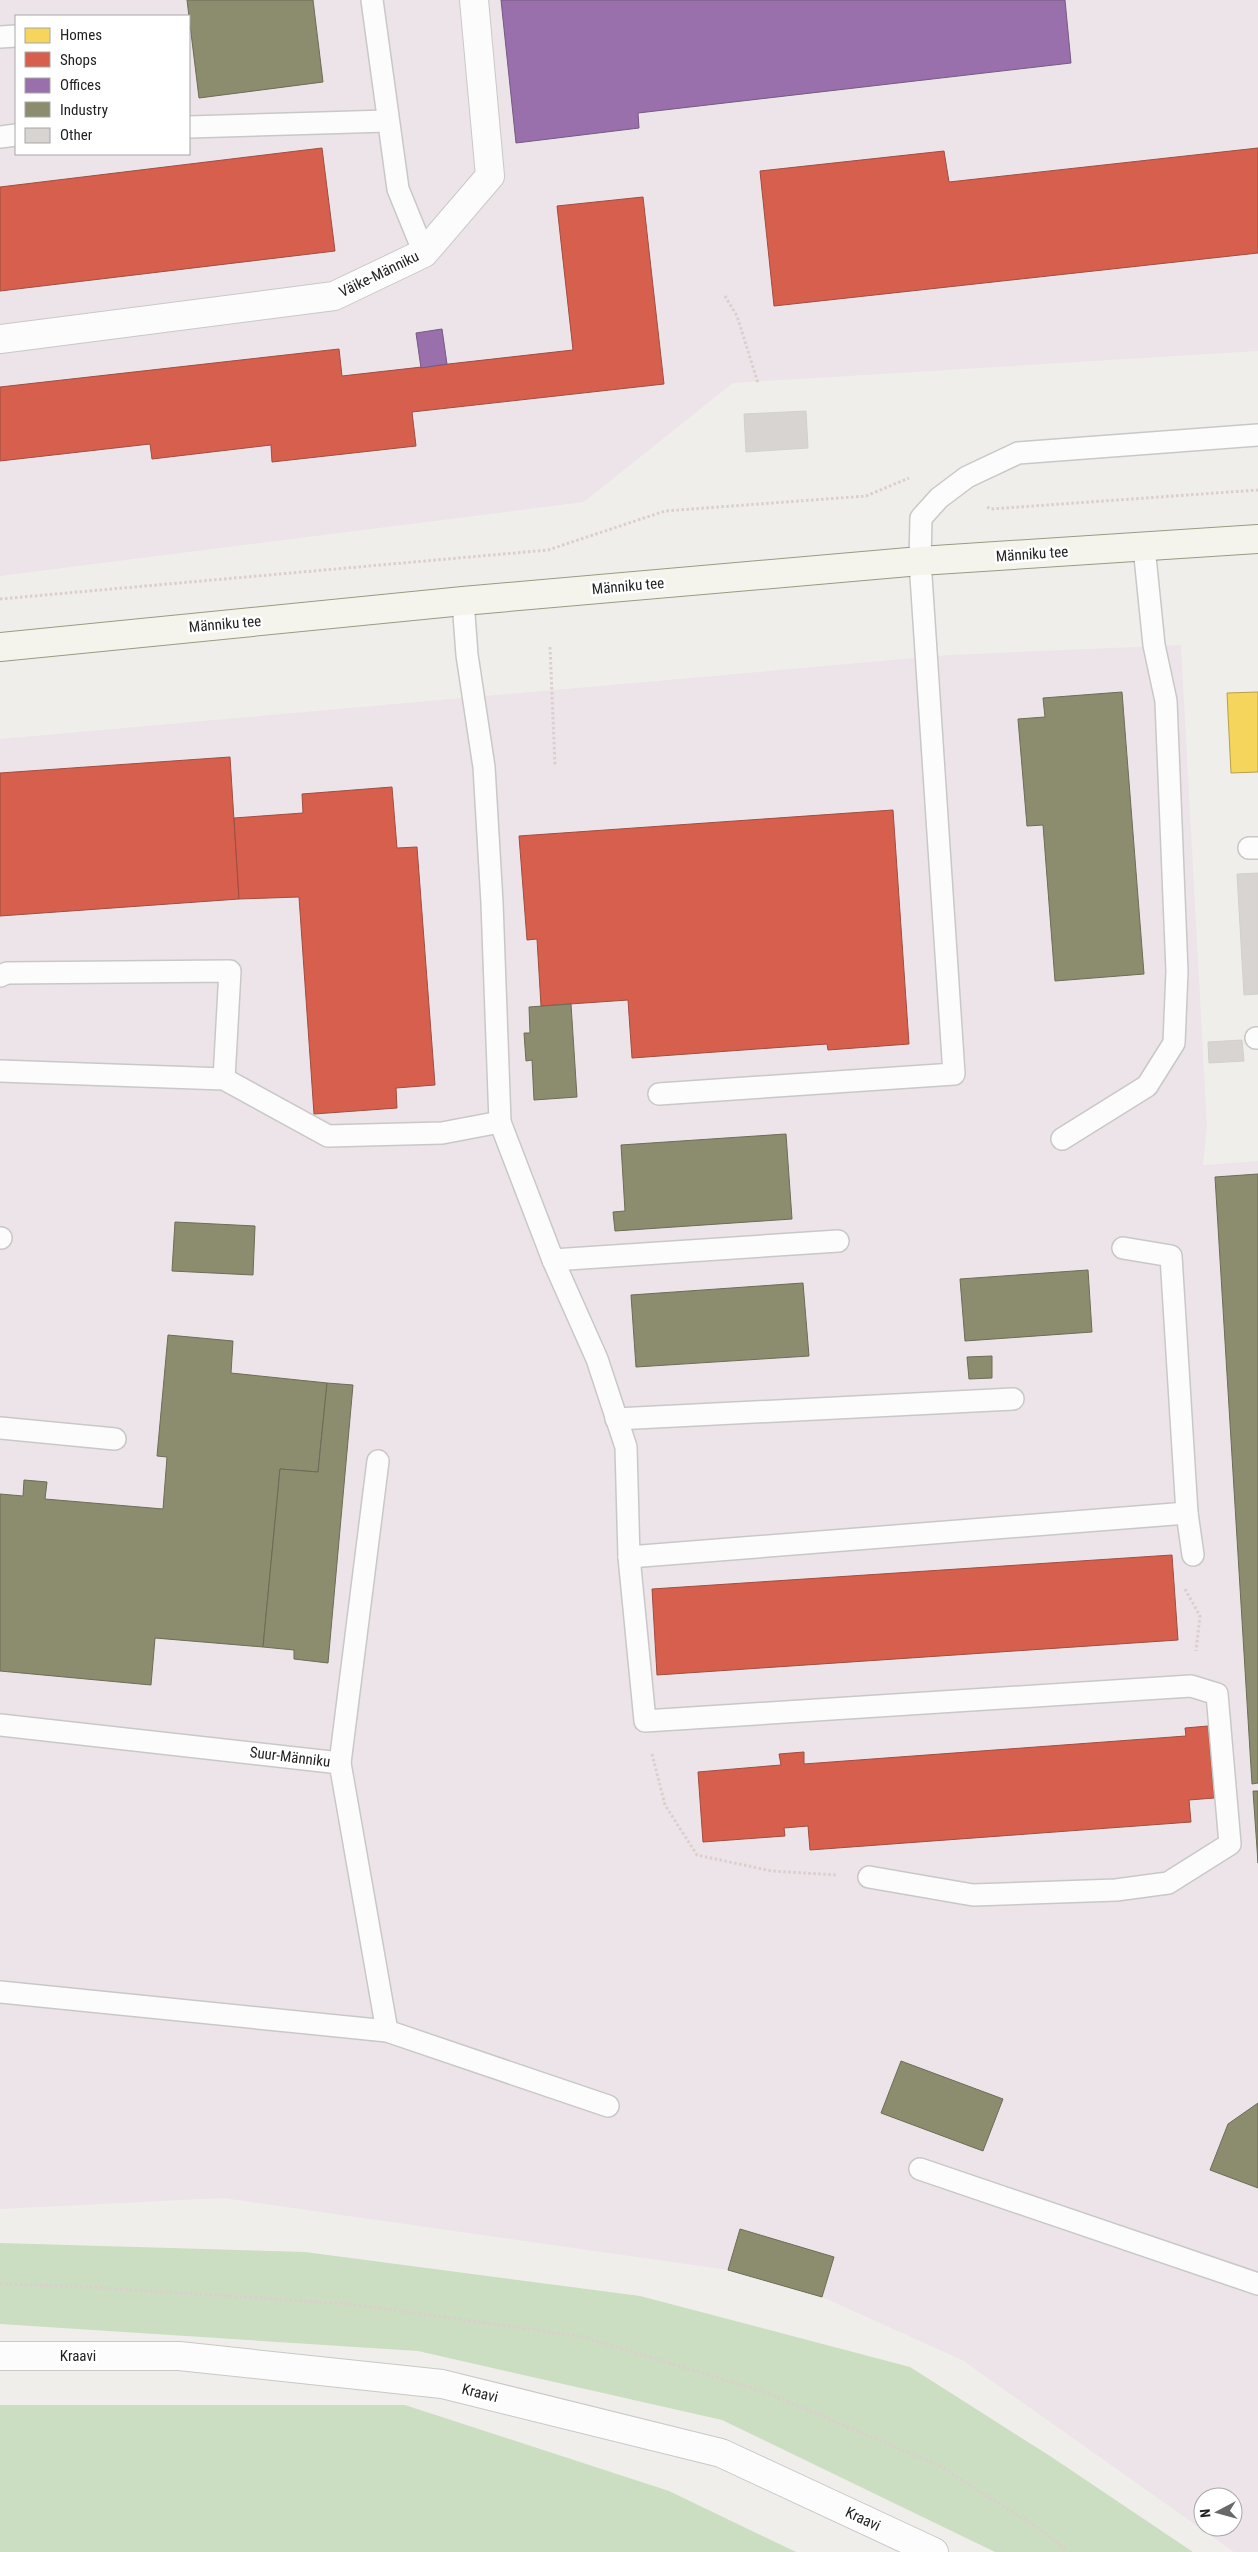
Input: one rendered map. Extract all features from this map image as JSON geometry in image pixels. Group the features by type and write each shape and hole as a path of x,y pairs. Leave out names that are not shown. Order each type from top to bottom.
{"street":[{"name":"Väike-Männiku","path":"0,339 334,296 424,253 490,176 474,0"},
{"name":"Männiku tee","path":"0,647 463,601 920,561 1258,539"},
{"name":"Kraavi","path":"0,2356 179,2356 442,2384 721,2454 934,2552"}],"lane":[{"path":"372,0 387,121 398,189 424,253"},
{"path":"0,37 15,36"},
{"path":"190,127 387,121"},
{"path":"0,137 15,135"},
{"path":"659,1094 954,1074 920,561 921,518 950,490 967,478 1018,453 1258,436"},
{"path":"1062,1139 1147,1086 1174,1042 1177,971 1166,701 1154,645 1144,547"},
{"path":"463,601 468,655 484,767 492,903 500,1122 553,1260 598,1359 626,1447 630,1557 644,1722 1191,1686 1218,1694 1230,1844 1168,1883 1116,1890 973,1896 869,1877"},
{"path":"0,976 7,973 230,971 224,1080"},
{"path":"0,1071 224,1080 328,1136 442,1133 500,1122"},
{"path":"553,1260 838,1241"},
{"path":"1123,1248 1171,1256 1187,1513 1193,1555"},
{"path":"616,1419 1012,1399"},
{"path":"0,1428 115,1439"},
{"path":"340,1763 378,1461"},
{"path":"630,1557 1187,1513"},
{"name":"Suur-Männiku","path":"0,1725 340,1763 387,2031"},
{"path":"0,1992 387,2031 608,2106"},
{"path":"920,2169 1258,2284"}],"path":[{"path":"725,296 737,316 758,383"},
{"path":"0,599 548,550 665,512 866,496 918,474 991,509 1258,490"},
{"path":"550,647 555,765"},
{"path":"1191,1686 1200,1616 1183,1584 1193,1555"},
{"path":"644,1722 664,1805 697,1855 772,1871 869,1877"},
{"path":"0,2284 88,2287 350,2304 579,2336 762,2391 938,2465 1044,2532 1068,2552"}],"shaded area":[{"path":"0,0 1258,0 1258,351 733,383 584,502 0,576"},
{"path":"1181,645 1207,1126 1203,1165 1258,1161 1258,2552 1234,2552 1213,2537 1243,2537 1243,2487 1193,2487 1193,2523 962,2360 822,2297 728,2270 223,2198 0,2209 0,739 949,655"}],"green space":[{"path":"0,2243 305,2252 640,2296 910,2367 1050,2456 1193,2552 995,2552 722,2420 418,2351 0,2324"},
{"path":"0,2405 405,2405 669,2491 796,2552 0,2552"}],"building: Homes":[{"path":"1258,692 1258,772 1231,773 1227,693"}],"building: Shops":[{"path":"322,148 335,251 0,291 0,187"},
{"path":"1258,148 1258,253 774,306 760,171 944,151 949,182"},
{"path":"643,197 664,384 412,412 416,446 272,462 271,445 152,459 150,444 0,461 0,387 339,349 342,376 573,350 557,206"},
{"path":"230,757 239,899 0,916 0,773"},
{"path":"392,787 397,848 417,847 435,1085 396,1088 397,1108 314,1114 299,897 239,899 234,818 303,813 302,794"},
{"path":"893,810 909,1044 828,1050 827,1044 632,1058 628,1000 541,1006 537,939 527,940 519,836"},
{"path":"1172,1555 1178,1640 657,1675 652,1589"},
{"path":"1208,1726 1214,1798 1189,1800 1191,1822 810,1850 808,1826 784,1828 785,1836 703,1842 698,1772 781,1765 779,1754 804,1752 804,1764 1186,1736 1185,1728"}],"building: Offices":[{"path":"501,0 1065,0 1071,63 638,113 639,128 516,143"},
{"path":"442,329 447,364 421,368 416,333"}],"building: Industry":[{"path":"187,0 313,0 323,82 199,98"},
{"path":"1122,692 1144,974 1055,981 1043,825 1027,826 1018,719 1045,717 1043,698"},
{"path":"571,1004 577,1097 534,1100 532,1060 526,1061 524,1033 530,1033 529,1007"},
{"path":"786,1134 792,1219 615,1231 613,1212 625,1211 621,1145"},
{"path":"1258,1174 1258,1783 1252,1784 1215,1177"},
{"path":"175,1222 255,1226 253,1275 172,1271"},
{"path":"1088,1270 1092,1332 965,1341 960,1279"},
{"path":"803,1283 809,1356 636,1367 631,1295"},
{"path":"168,1335 233,1341 231,1373 327,1383 318,1472 280,1469 263,1647 155,1638 151,1685 0,1671 0,1494 23,1496 24,1480 47,1482 45,1499 163,1509 167,1457 157,1456"},
{"path":"992,1356 992,1378 969,1379 967,1357"},
{"path":"327,1383 353,1385 328,1663 294,1659 294,1650 263,1647 280,1469 318,1472"},
{"path":"1253,1791 1258,1791 1258,1863"},
{"path":"901,2061 1003,2099 983,2151 881,2113"},
{"path":"1258,2103 1258,2188 1210,2170 1228,2124"},
{"path":"740,2229 834,2257 822,2297 728,2270"}],"building: Other":[{"path":"806,411 808,448 746,452 744,414"},
{"path":"1258,873 1258,994 1244,995 1237,874"},
{"path":"1242,1040 1244,1061 1209,1063 1208,1042"}]}
